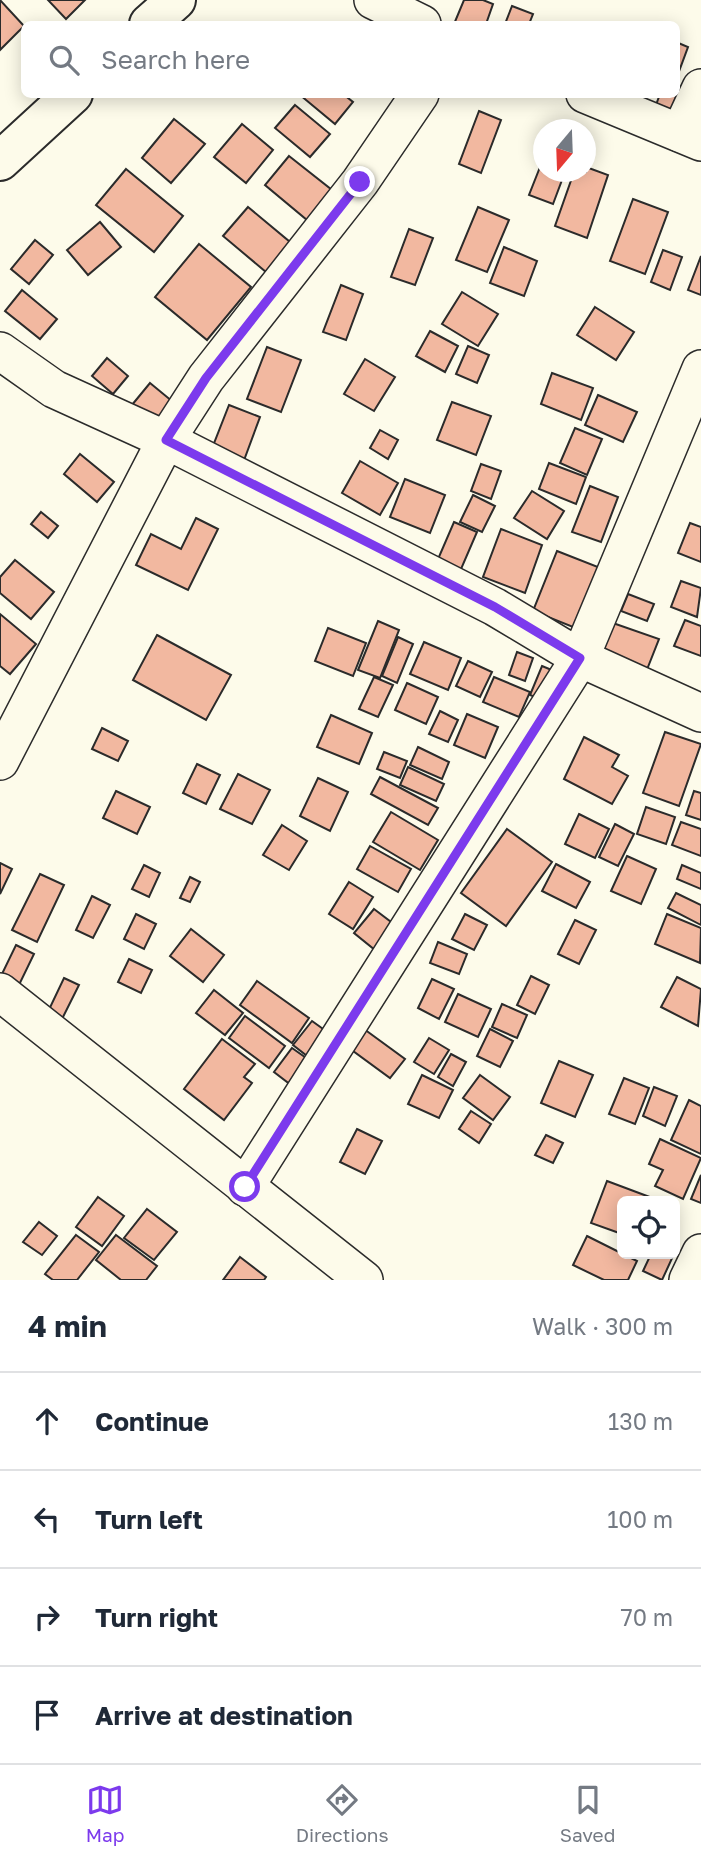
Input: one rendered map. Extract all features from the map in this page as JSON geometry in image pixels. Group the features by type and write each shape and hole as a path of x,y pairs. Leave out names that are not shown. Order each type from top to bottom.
{"main road":[{"path":"152,21 176,0"},
{"path":"0,162 69,98"}],"street":[{"path":"373,0 416,21"},
{"path":"595,98 690,138 701,88"},
{"path":"0,761 166,440 206,378 360,182 417,98"},
{"path":"0,351 54,390 166,440 495,607 580,658 701,713"},
{"path":"245,1187 580,658 701,369"},
{"path":"0,992 364,1280"},
{"path":"688,1280 701,1253"}],"building":[{"path":"0,0 21,23 21,29 0,50"},
{"path":"48,0 85,0 66,19"},
{"path":"464,0 483,0 493,4 487,21 455,21"},
{"path":"512,6 533,14 530,21 506,21"},
{"path":"680,44 688,47 680,69"},
{"path":"304,98 348,98 353,102 335,124"},
{"path":"659,98 676,98 671,111 656,105"},
{"path":"295,105 330,134 310,157 275,128"},
{"path":"479,111 501,120 481,173 459,164"},
{"path":"174,119 205,144 171,183 142,158"},
{"path":"242,124 273,150 246,183 214,157"},
{"path":"289,156 332,190 307,220 265,185"},
{"path":"126,169 183,216 154,252 96,205"},
{"path":"596,171 608,175 587,238 555,226 570,182 596,182"},
{"path":"534,182 561,182 553,204 529,195"},
{"path":"633,199 668,212 645,274 610,261"},
{"path":"248,207 290,242 266,272 223,236"},
{"path":"478,207 509,220 487,272 456,260"},
{"path":"100,222 121,247 88,275 67,250"},
{"path":"409,229 433,238 415,285 391,277"},
{"path":"35,240 53,255 29,284 11,269"},
{"path":"199,244 251,287 207,340 155,297"},
{"path":"504,247 537,261 524,296 490,283"},
{"path":"663,250 682,257 670,290 651,282"},
{"path":"701,256 701,295 688,290"},
{"path":"341,285 363,294 346,340 323,332"},
{"path":"22,290 57,319 40,339 5,311"},
{"path":"462,292 498,314 478,346 442,324"},
{"path":"595,307 634,332 616,360 577,335"},
{"path":"430,331 458,346 445,372 416,356"},
{"path":"468,346 489,355 477,383 456,374"},
{"path":"267,347 301,360 281,412 247,399"},
{"path":"107,358 128,376 113,394 92,376"},
{"path":"365,359 395,377 374,411 344,394"},
{"path":"552,373 593,388 581,420 541,404"},
{"path":"150,383 178,406 154,434 127,411"},
{"path":"598,395 637,412 623,442 585,425"},
{"path":"452,402 491,416 476,455 437,440"},
{"path":"229,405 260,417 243,463 211,451"},
{"path":"575,428 602,439 587,475 560,463"},
{"path":"380,430 398,440 388,459 370,448"},
{"path":"80,454 114,482 97,502 64,474"},
{"path":"360,461 398,483 380,515 342,493"},
{"path":"549,463 586,477 576,504 539,489"},
{"path":"481,464 501,471 491,499 471,491"},
{"path":"405,479 445,495 430,533 390,517"},
{"path":"590,486 618,497 601,542 572,532"},
{"path":"532,491 564,511 547,539 514,518"},
{"path":"473,495 495,506 482,532 460,522"},
{"path":"41,512 58,526 48,538 31,524"},
{"path":"196,518 218,529 188,590 136,565 151,534 181,549"},
{"path":"454,522 477,532 455,583 432,573"},
{"path":"690,523 701,527 701,562 678,553"},
{"path":"501,529 542,545 525,593 483,577"},
{"path":"557,551 603,569 578,629 533,611"},
{"path":"15,560 54,592 31,619 0,593 0,577"},
{"path":"681,581 701,588 697,617 671,607"},
{"path":"628,594 654,604 647,621 621,611"},
{"path":"0,614 36,644 10,674 0,666"},
{"path":"685,620 701,626 701,656 674,646"},
{"path":"378,621 399,630 380,678 358,670"},
{"path":"610,622 659,639 646,672 598,653"},
{"path":"328,628 366,643 353,676 315,661"},
{"path":"157,635 231,675 206,720 133,680"},
{"path":"398,637 413,644 397,683 382,676"},
{"path":"424,642 461,658 448,690 410,674"},
{"path":"517,652 533,658 525,681 509,675"},
{"path":"468,661 492,672 480,697 456,686"},
{"path":"542,666 559,673 547,702 530,695"},
{"path":"374,677 393,685 378,717 359,709"},
{"path":"494,677 530,692 519,717 483,702"},
{"path":"407,683 438,697 426,724 395,710"},
{"path":"440,711 458,720 448,742 429,734"},
{"path":"467,714 498,727 485,758 454,745"},
{"path":"331,715 372,733 359,764 317,747"},
{"path":"102,728 128,741 118,761 92,749"},
{"path":"665,732 701,744 679,806 643,793"},
{"path":"584,737 619,755 612,767 628,776 612,804 564,779"},
{"path":"418,747 449,762 442,779 410,765"},
{"path":"384,752 407,761 400,778 377,769"},
{"path":"197,764 220,775 206,804 183,793"},
{"path":"408,767 444,784 436,801 400,785"},
{"path":"238,774 270,790 252,824 220,809"},
{"path":"380,777 438,808 428,825 371,794"},
{"path":"318,778 348,792 330,831 300,816"},
{"path":"116,791 150,807 137,834 103,818"},
{"path":"694,791 701,793 701,820 686,815"},
{"path":"646,807 675,817 666,844 637,834"},
{"path":"391,812 438,840 420,870 373,842"},
{"path":"579,814 609,829 595,858 565,844"},
{"path":"681,822 701,829 701,856 672,845"},
{"path":"615,824 634,834 618,866 599,857"},
{"path":"282,825 307,841 289,870 263,855"},
{"path":"507,829 552,862 506,926 461,893"},
{"path":"370,846 411,869 398,892 357,869"},
{"path":"627,856 656,869 641,904 611,891"},
{"path":"0,863 12,869 0,894"},
{"path":"556,864 590,882 576,908 542,891"},
{"path":"144,865 160,873 149,897 132,889"},
{"path":"682,865 701,873 701,889 677,879"},
{"path":"40,874 64,885 37,942 12,930"},
{"path":"190,877 200,882 190,902 180,898"},
{"path":"349,882 373,897 353,929 329,914"},
{"path":"676,893 701,905 701,925 668,908"},
{"path":"92,896 110,905 93,938 76,930"},
{"path":"374,909 395,925 375,950 354,933"},
{"path":"136,914 156,924 144,949 124,939"},
{"path":"465,914 487,925 474,950 452,939"},
{"path":"667,914 701,928 700,963 655,944"},
{"path":"575,920 596,930 579,964 558,954"},
{"path":"191,929 224,955 203,982 170,956"},
{"path":"438,942 467,954 459,974 430,963"},
{"path":"16,945 34,954 17,989 0,978"},
{"path":"129,959 152,970 141,993 118,982"},
{"path":"531,976 549,985 535,1014 517,1005"},
{"path":"677,977 701,989 698,1026 661,1007"},
{"path":"64,978 79,985 59,1025 45,1018"},
{"path":"432,979 454,989 439,1019 418,1008"},
{"path":"257,981 309,1018 292,1043 240,1005"},
{"path":"214,990 243,1013 225,1035 196,1013"},
{"path":"458,994 491,1009 478,1037 445,1022"},
{"path":"502,1004 527,1015 517,1038 492,1027"},
{"path":"245,1016 285,1046 269,1068 229,1038"},
{"path":"312,1021 330,1034 311,1059 293,1045"},
{"path":"364,1029 405,1059 390,1078 349,1048"},
{"path":"490,1029 513,1041 500,1067 477,1056"},
{"path":"429,1038 449,1050 434,1074 414,1062"},
{"path":"222,1039 255,1064 244,1077 252,1083 224,1120 184,1089"},
{"path":"292,1048 309,1060 291,1085 274,1072"},
{"path":"451,1054 466,1062 453,1086 438,1077"},
{"path":"559,1061 593,1075 575,1117 541,1103"},
{"path":"422,1075 453,1090 439,1118 408,1104"},
{"path":"480,1075 510,1097 493,1120 463,1098"},
{"path":"624,1078 649,1088 635,1124 609,1114"},
{"path":"654,1087 677,1096 665,1126 643,1116"},
{"path":"689,1100 701,1106 701,1154 671,1140"},
{"path":"471,1111 491,1124 479,1143 459,1129"},
{"path":"357,1129 382,1141 365,1174 340,1162"},
{"path":"546,1135 563,1143 553,1163 535,1155"},
{"path":"660,1139 701,1158 683,1199 655,1186 663,1170 649,1164"},
{"path":"701,1175 701,1203 691,1199"},
{"path":"607,1181 647,1196 617,1196 617,1232 591,1223"},
{"path":"98,1197 124,1216 102,1246 76,1227"},
{"path":"147,1209 177,1232 154,1260 124,1238"},
{"path":"39,1222 57,1236 42,1255 23,1242"},
{"path":"76,1235 99,1252 77,1280 53,1280 45,1274"},
{"path":"116,1235 157,1266 146,1280 121,1280 96,1260"},
{"path":"587,1236 617,1251 617,1259 637,1261 628,1280 604,1280 573,1265"},
{"path":"240,1257 266,1277 264,1280 223,1280"},
{"path":"649,1259 672,1259 662,1280 643,1271"}],"route":[{"path":"245,1187 580,658 495,607 166,440 206,378 360,182"}]}
